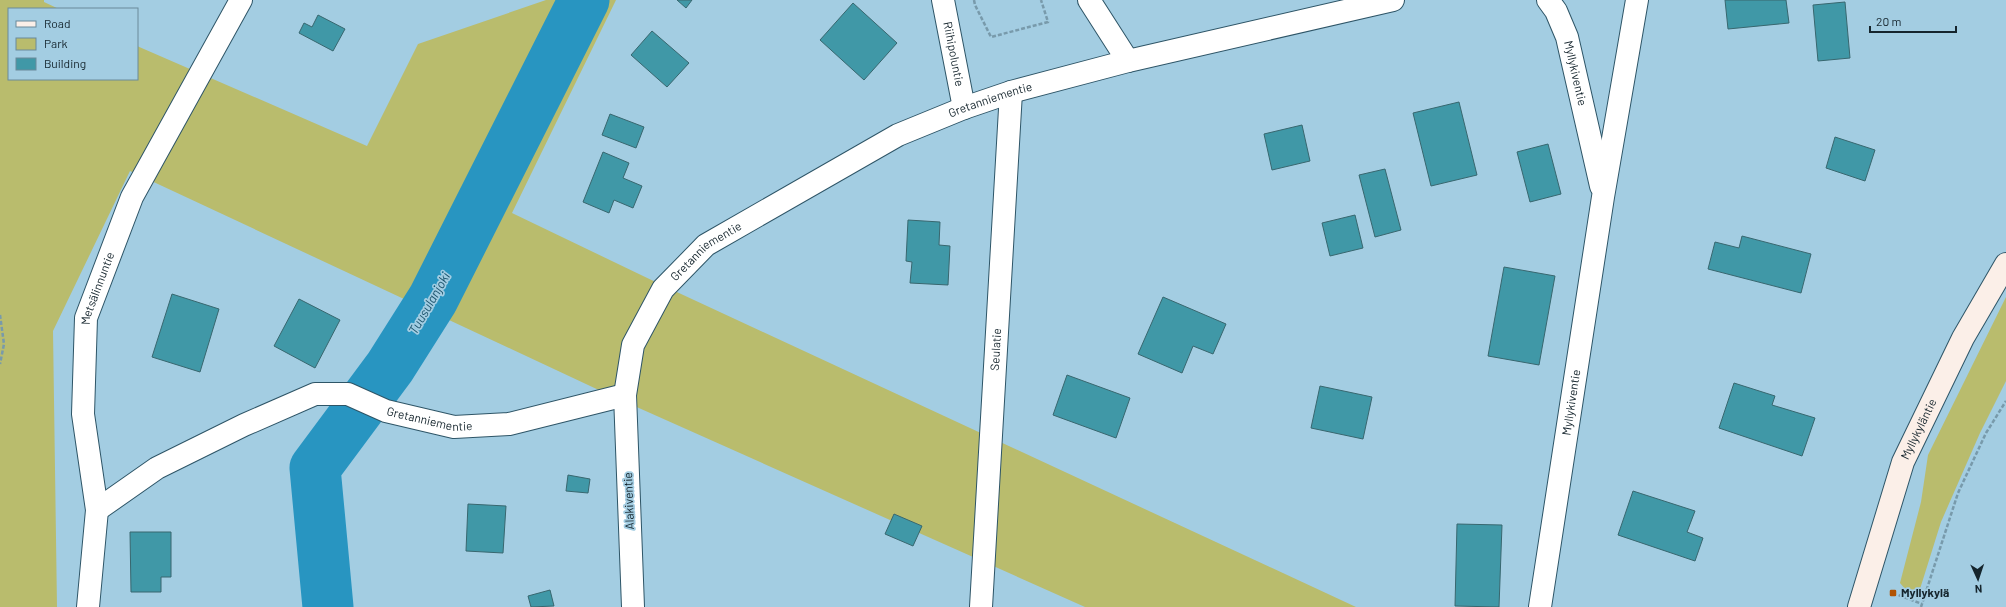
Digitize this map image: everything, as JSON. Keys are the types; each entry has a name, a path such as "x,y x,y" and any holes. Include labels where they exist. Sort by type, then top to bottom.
{"main road":[{"name":"Myllykyläntie","path":"1859,607 1903,462 1963,338 2006,264"}],"street":[{"name":"Metsälinnuntie","path":"88,607 97,510 82,414 86,318 132,197 241,0"},
{"name":"Riihipoluntie","path":"943,0 964,108"},
{"path":"1089,0 1128,61"},
{"name":"Gretanniementie","path":"97,510 157,468 244,425 315,394 348,394 386,410 454,428 509,424 625,395 633,345 663,289 706,245 898,134 964,108 1011,92 1128,61 1393,0"},
{"name":"Myllykiventie","path":"1548,0 1556,11 1567,37 1603,197"},
{"name":"Myllykiventie","path":"1540,607 1603,197 1637,0"},
{"name":"Seulatie","path":"981,607 1011,92"},
{"name":"Alakiventie","path":"625,395 633,607"}],"path":[{"path":"974,0 974,6 991,37 1048,22 1041,0"},
{"path":"0,315 4,344 0,364"},
{"path":"1893,593 1921,606 1958,493 1986,433 2006,401"}],"green space":[{"path":"0,0 44,0 44,2 57,8 8,8 8,80 138,80 138,46 367,146 418,44 546,0 616,0 512,213 666,287 1356,607 1085,607 603,392 130,171 53,331 57,607 0,607"},
{"path":"2006,297 2006,381 1980,433 1941,522 1920,589 1915,592 1906,590 1900,583 1921,502 1928,455"}],"building":[{"path":"677,0 692,0 686,8"},
{"path":"1725,0 1786,0 1789,23 1728,29"},
{"path":"1845,2 1850,58 1818,61 1813,5"},
{"path":"853,3 897,43 864,80 820,40"},
{"path":"318,15 345,29 333,51 299,33 304,23 312,27"},
{"path":"652,31 689,63 667,87 631,55"},
{"path":"1459,102 1477,175 1431,186 1413,113"},
{"path":"610,114 644,127 636,148 602,135"},
{"path":"1302,125 1310,161 1272,170 1264,134"},
{"path":"1835,137 1875,150 1865,181 1826,168"},
{"path":"1548,144 1561,194 1530,202 1517,152"},
{"path":"603,152 629,163 623,178 642,186 633,208 614,200 609,213 583,202"},
{"path":"1385,169 1401,230 1375,237 1359,175"},
{"path":"1355,215 1363,248 1330,256 1322,223"},
{"path":"908,220 940,222 939,245 950,246 948,285 910,283 912,262 906,261"},
{"path":"1742,236 1811,254 1801,293 1708,269 1715,242 1739,248"},
{"path":"1504,267 1555,276 1539,365 1488,356"},
{"path":"172,294 219,309 200,372 152,357"},
{"path":"1163,297 1226,324 1213,354 1193,346 1182,373 1138,354"},
{"path":"299,299 340,320 315,368 274,346"},
{"path":"1067,375 1130,398 1116,438 1053,415"},
{"path":"1734,383 1775,396 1772,405 1815,418 1802,456 1719,428"},
{"path":"1320,386 1372,397 1363,439 1311,428"},
{"path":"568,475 590,479 588,493 566,491"},
{"path":"1633,491 1695,511 1687,532 1703,538 1695,561 1618,535"},
{"path":"468,504 506,506 503,553 466,551"},
{"path":"894,514 922,526 913,546 885,534"},
{"path":"1457,524 1502,525 1499,607 1455,606"},
{"path":"130,532 171,532 171,577 161,577 161,592 131,592"},
{"path":"550,590 554,606 531,607 528,596"}],"waterway":[{"name":"Tuusulanjoki","path":"328,607 315,468 390,367 433,299 584,0"}],"place":[{"name":"Myllykylä","path":"1893,593"}]}
